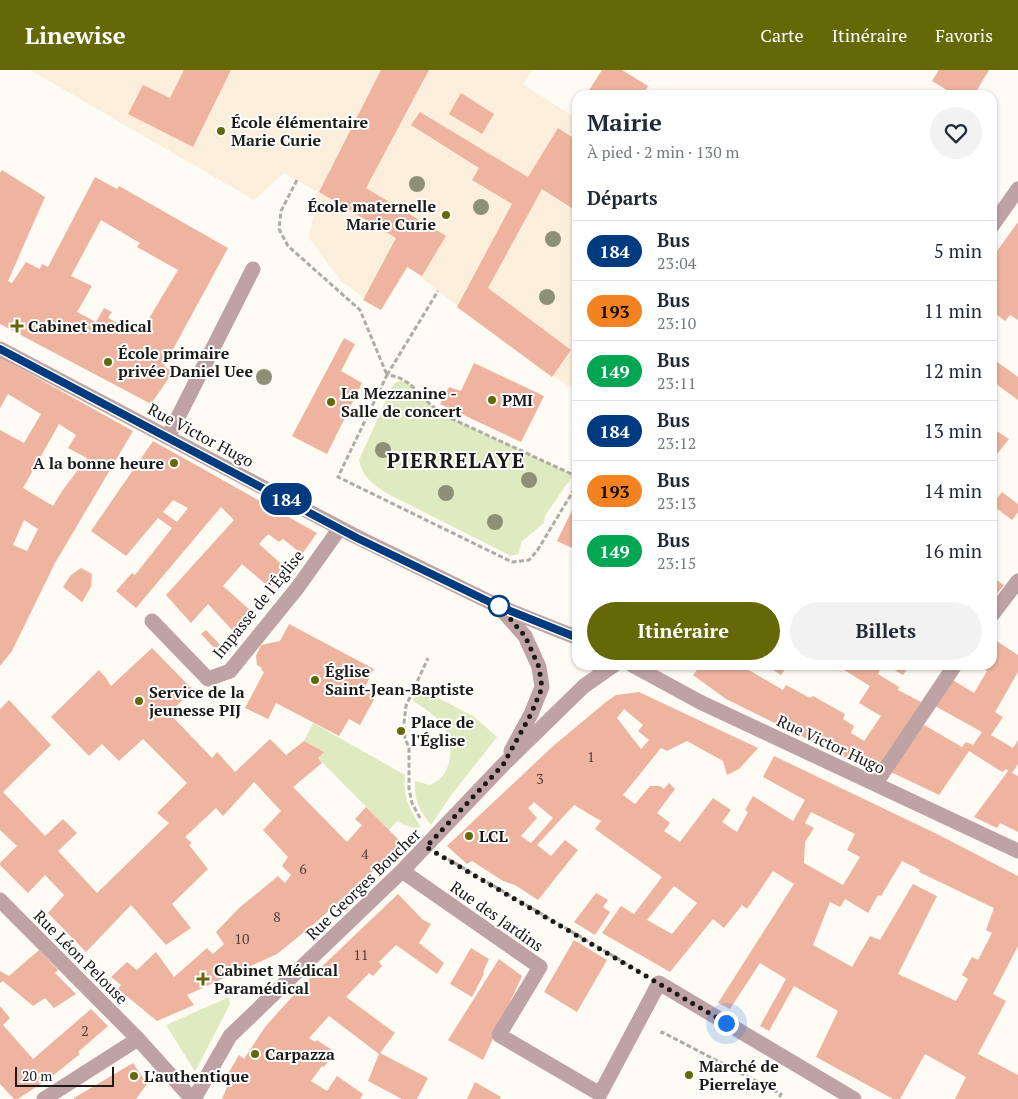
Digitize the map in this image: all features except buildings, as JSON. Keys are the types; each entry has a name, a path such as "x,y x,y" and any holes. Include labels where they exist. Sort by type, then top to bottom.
{"street":[{"path":"997,219 1018,189"},
{"path":"168,437 253,269"},
{"name":"Rue Victor Hugo","path":"0,349 340,528 498,606 572,636"},
{"name":"Impasse de l'Église","path":"152,621 208,679 230,671 298,587 340,528"},
{"path":"997,608 1018,581"},
{"name":"Rue Georges Boucher","path":"498,606 525,636 539,667 542,688 531,714 503,765"},
{"name":"Rue Georges Boucher","path":"193,1099 230,1036 402,871 503,765 584,686 607,670"},
{"name":"Rue Victor Hugo","path":"647,670 700,702 1018,851"},
{"path":"876,783 952,670"},
{"name":"Rue des Jardins","path":"402,871 540,967 499,1035 600,1094 659,983"},
{"name":"Rue Léon Pelouse","path":"0,900 138,1039 193,1099"},
{"path":"659,983 847,1097"},
{"path":"44,1099 138,1039"}],"path":[{"path":"297,180 281,211 279,229 288,246 360,310 387,375"},
{"path":"438,291 387,375 338,477 512,562 529,560 537,551 572,493"},
{"path":"387,375 396,376 410,383 430,404 446,416 572,474"},
{"path":"428,658 406,706 404,722 409,748 409,789 412,803 425,826 422,833 423,842 426,847 659,983"},
{"path":"658,1040 662,1032 781,1094 778,1099"}],"shaded area":[{"name":"École maternelle Marie Curie","path":"30,70 532,70 523,84 572,116 572,389 503,341 408,267 381,310 341,281 309,238 318,192 284,173 254,200"}],"green space":[{"path":"396,382 410,383 430,404 446,416 572,475 545,516 544,523 521,542 519,554 511,556 390,495 375,485 363,472 359,460"},
{"path":"419,688 473,716 497,737 452,794 431,825 418,804 415,794 415,781 430,785 440,779 448,767 450,743 445,729 438,720 413,701"},
{"path":"313,723 405,775 406,797 421,827 411,827 397,821 389,830 318,758 324,752 304,741"},
{"path":"229,997 230,1004 196,1070 194,1070 166,1025"}],"bus line":[{"name":"184","path":"0,349 357,538 498,606 572,636"}],"place":[{"name":"École élémentaire Marie Curie","path":"221,131"},
{"name":"École maternelle Marie Curie","path":"446,215"},
{"name":"Cabinet medical","path":"17,326"},
{"name":"École primaire privée Daniel Uee","path":"108,362"},
{"name":"PMI","path":"492,400"},
{"name":"La Mezzanine - Salle de concert","path":"331,402"},
{"name":"A la bonne heure","path":"174,463"},
{"name":"Église Saint-Jean-Baptiste","path":"315,680"},
{"name":"Service de la jeunesse PIJ","path":"139,701"},
{"name":"Place de l'Église","path":"401,731"},
{"name":"LCL","path":"469,836"},
{"name":"Cabinet Médical Paramédical","path":"203,979"},
{"name":"Carpazza","path":"255,1054"},
{"name":"Marché de Pierrelaye","path":"689,1075"},
{"name":"L'authentique","path":"134,1076"}],"district":[{"name":"PIERRELAYE","path":"456,460"}],"route":[{"path":"499,606 525,636 539,667 542,688 531,714 503,765 426,847 726,1023"}]}
